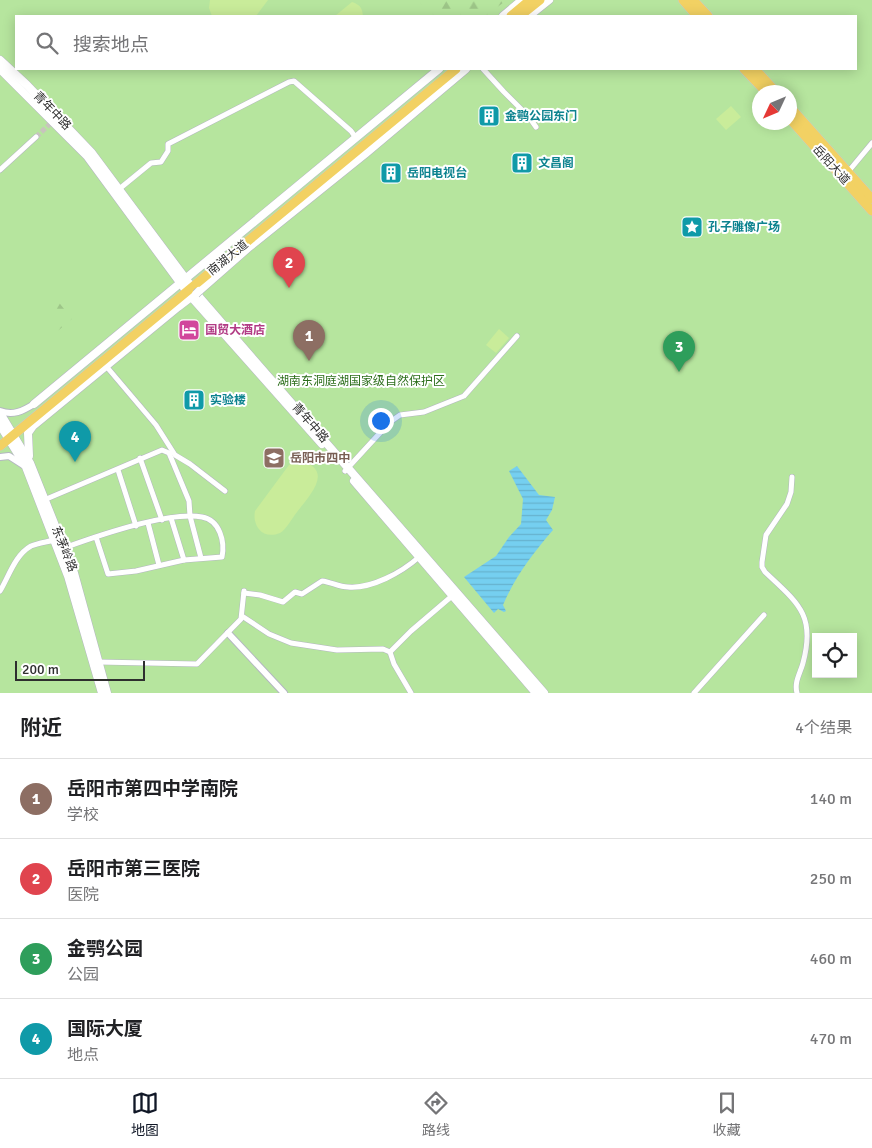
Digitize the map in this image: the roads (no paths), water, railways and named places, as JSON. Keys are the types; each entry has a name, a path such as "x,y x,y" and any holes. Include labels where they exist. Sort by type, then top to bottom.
{"main road":[{"path":"504,15 522,0"},
{"path":"512,15 530,0"},
{"path":"521,15 540,0"},
{"path":"530,15 549,0"},
{"path":"682,0 696,15"},
{"path":"693,0 707,15"},
{"name":"青年中路","path":"0,60 91,152 117,192"},
{"name":"青年中路","path":"0,69 87,156 117,192 189,288 544,693"},
{"path":"28,465 28,433 33,426 106,366 189,288 356,138 438,70"},
{"name":"南湖大道","path":"189,288 448,70"},
{"name":"南湖大道","path":"0,446 8,436 455,70"},
{"path":"34,404 189,288 248,248 365,154 465,70"},
{"path":"745,70 759,85"},
{"path":"756,70 770,85"},
{"name":"岳阳大道","path":"797,115 872,199"},
{"name":"岳阳大道","path":"797,127 872,211"},
{"name":"东茅岭路","path":"0,412 8,436"},
{"name":"东茅岭路","path":"0,425 28,465 74,572 107,693"},
{"name":"东茅岭路","path":"28,465 68,576 102,693"},
{"name":"青年中路","path":"347,469 419,557 536,693"}],"street":[{"path":"484,70 529,117 536,127"},
{"path":"117,192 151,163 161,162 168,151 168,144 294,81 351,130 356,138"},
{"path":"0,170 36,137"},
{"path":"848,172 872,143"},
{"path":"347,469 390,422 400,415 424,412 464,396 517,336"},
{"path":"106,366 156,425 175,455 225,491"},
{"path":"0,412 18,412 34,404"},
{"path":"44,500 162,450 169,453 188,501 201,558"},
{"path":"0,457 9,456 28,465"},
{"path":"140,458 162,520"},
{"path":"118,470 136,526"},
{"path":"792,477 791,492 787,504 766,535 762,567 798,605 803,612 808,627 808,641 796,681 797,693"},
{"path":"64,548 96,537 136,526 190,516 204,517 213,522 221,534 224,548 222,557 184,560 136,571 108,574 96,537"},
{"path":"171,518 184,560"},
{"path":"148,523 159,565"},
{"path":"0,591 16,561 25,552 32,546 54,540"},
{"path":"98,662 197,664 242,619 244,592 283,602 295,592 302,594 322,581 348,588 366,587 393,574 419,557"},
{"path":"390,652 411,631 452,596"},
{"path":"694,693 764,615"},
{"path":"242,616 269,634 291,643 337,650 383,649 390,652 394,664 411,693"},
{"path":"228,633 284,693"}],"water":[{"path":"517,466 539,495 555,497 552,510 546,520 553,530 532,556 513,585 503,605 506,611 498,609 494,613 464,577 496,556 521,524 523,499 509,471"}],"tunnel":[{"path":"36,137 53,121"}],"place":[{"name":"金鹗公园东门","path":"489,116"},
{"name":"文昌阁","path":"522,163"},
{"name":"岳阳电视台","path":"391,173"},
{"name":"孔子雕像广场","path":"692,227"},
{"name":"岳阳市第三医院","path":"289,288"},
{"name":"国贸大酒店","path":"189,330"},
{"name":"岳阳市第四中学南院","path":"309,361"},
{"name":"金鹗公园","path":"679,372"},
{"name":"实验楼","path":"194,400"},
{"name":"岳阳市四中","path":"274,458"},
{"name":"国际大厦","path":"75,462"}],"park label":[{"name":"湖南东洞庭湖国家级自然保护区","path":"361,381"}]}
